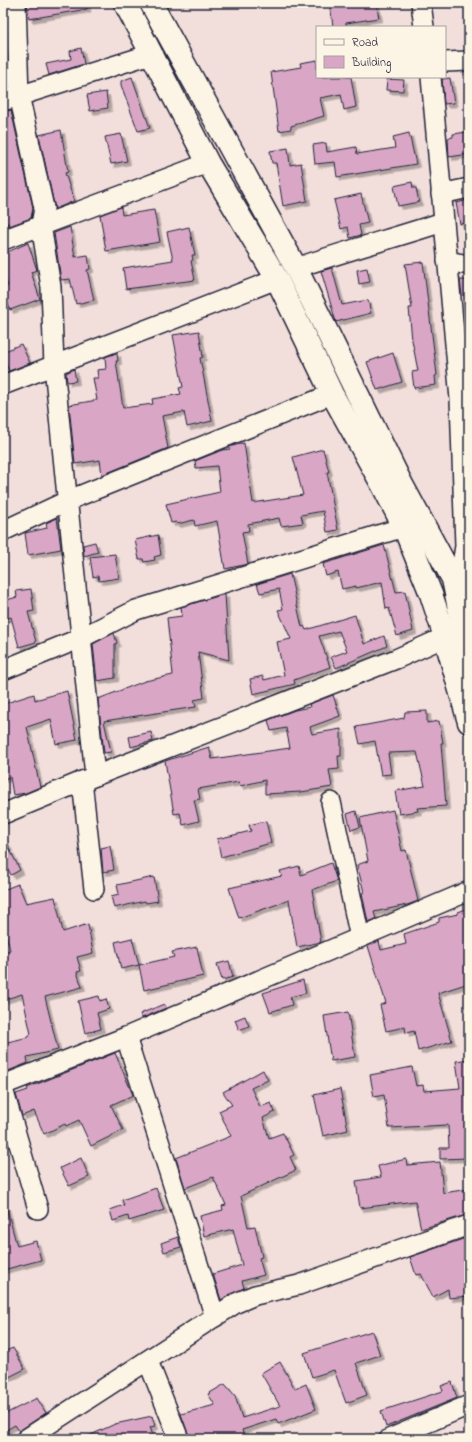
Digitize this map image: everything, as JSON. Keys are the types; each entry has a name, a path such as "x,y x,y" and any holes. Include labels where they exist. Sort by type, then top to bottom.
{"main road":[{"path":"125,3 208,163 277,279 332,394 404,527 431,594 446,637 469,722"},
{"path":"151,3 296,268 401,483 453,579 468,648"},
{"path":"277,279 296,268"}],"street":[{"path":"16,3 11,98 44,208 41,225 51,287 54,366 69,500 80,638 94,889"},
{"path":"421,3 424,26"},
{"path":"11,98 151,54"},
{"path":"446,62 469,61"},
{"path":"431,78 447,260 464,399 465,546 462,565 453,579"},
{"path":"3,240 208,163"},
{"path":"441,194 469,188"},
{"path":"296,268 356,247 391,239 444,222"},
{"path":"447,260 469,265"},
{"path":"3,386 277,279"},
{"path":"3,531 69,500 332,394"},
{"path":"3,670 80,638 136,610 404,527"},
{"path":"3,814 89,778 446,637"},
{"path":"330,802 360,938"},
{"path":"3,1085 126,1037 469,891"},
{"path":"126,1037 216,1317"},
{"path":"3,1089 38,1209"},
{"path":"26,1439 236,1303 255,1296 299,1285 469,1225"},
{"path":"148,1361 179,1439"},
{"path":"389,1439 469,1405"}],"building":[{"path":"27,3 87,3 87,9 29,19"},
{"path":"330,3 376,3 379,18 346,23 346,26 333,26"},
{"path":"81,48 84,64 49,75 46,64 71,59 70,51"},
{"path":"316,60 316,78 351,78 356,107 344,110 341,94 320,98 324,116 291,126 291,129 279,131 271,72 301,67 300,63"},
{"path":"132,77 150,128 138,131 121,85 121,81"},
{"path":"450,78 454,103 444,104 442,79"},
{"path":"387,79 404,80 403,91 386,90"},
{"path":"106,92 108,108 90,111 87,95"},
{"path":"11,110 33,208 31,218 9,226 8,223 3,224 3,112"},
{"path":"61,130 68,172 65,173 74,201 55,209 39,135"},
{"path":"467,132 467,134 469,134 469,154 449,157 448,138 453,137 453,134"},
{"path":"409,133 416,164 337,177 335,162 315,164 313,145 326,143 327,152 356,147 357,154 395,148 393,137"},
{"path":"121,134 127,161 111,164 105,137"},
{"path":"288,148 290,165 301,163 307,201 283,206 276,163 272,163 270,151"},
{"path":"412,182 413,188 416,188 419,202 398,206 394,186"},
{"path":"361,194 368,223 359,225 361,235 350,238 348,227 341,229 334,200"},
{"path":"469,200 469,222 460,224 456,203"},
{"path":"121,207 122,215 154,210 160,242 106,251 100,215"},
{"path":"70,227 75,257 88,255 90,269 87,270 94,300 76,304 70,279 61,280 54,233"},
{"path":"189,227 195,255 192,255 193,260 191,261 195,280 126,289 123,268 173,260 167,232"},
{"path":"28,243 37,270 31,272 40,299 10,310 3,290 3,287 8,286 3,273 3,254"},
{"path":"423,262 437,375 435,376 436,385 414,388 412,372 418,371 412,340 409,308 412,308 405,264"},
{"path":"332,268 342,305 368,300 371,313 336,322 321,271"},
{"path":"367,268 370,282 359,284 357,270"},
{"path":"460,280 469,280 469,296 462,295"},
{"path":"199,331 203,357 200,358 212,421 187,427 184,412 162,416 168,448 102,475 100,460 75,464 69,405 97,400 93,378 98,378 97,370 106,369 105,357 117,353 118,361 116,361 123,408 153,404 152,399 181,394 179,388 183,387 173,335"},
{"path":"21,344 30,363 9,371 3,357 3,352"},
{"path":"393,353 402,382 377,390 367,362"},
{"path":"74,369 76,381 67,382 66,373"},
{"path":"244,443 253,503 303,495 293,457 323,449 329,472 327,472 338,530 327,532 323,511 301,515 303,523 281,526 279,518 248,524 249,531 242,532 248,564 225,569 217,521 195,526 194,520 177,524 176,522 171,523 166,504 220,492 217,466 196,468 195,461 222,450 230,449 229,447"},
{"path":"57,518 61,549 28,555 25,533 47,528 46,523"},
{"path":"158,535 161,555 154,557 155,560 144,562 143,559 139,559 135,540"},
{"path":"95,542 98,552 84,556 83,545"},
{"path":"384,545 396,592 405,591 413,631 397,636 389,608 386,609 382,582 356,588 356,586 342,589 338,572 326,576 323,564"},
{"path":"115,554 119,578 99,581 98,576 93,577 90,557"},
{"path":"290,574 302,627 304,626 306,630 355,615 364,644 384,636 387,646 336,668 331,657 347,651 339,631 319,636 330,667 294,680 295,684 253,694 250,679 263,676 264,680 284,675 277,642 291,639 278,610 283,609 279,589 260,593 257,584"},
{"path":"31,589 34,611 28,612 36,642 19,647 11,617 5,619 3,601 17,597 16,591"},
{"path":"225,594 229,660 198,652 204,698 194,700 196,707 104,721 111,752 104,753 98,699 145,681 173,675 167,618 182,616 181,607"},
{"path":"114,633 117,643 115,644 115,678 97,681 93,644"},
{"path":"67,691 77,740 56,744 51,719 27,727 40,787 26,793 13,795 10,777 3,779 3,704 34,694 35,700"},
{"path":"333,695 340,716 310,727 312,734 341,729 341,756 338,756 339,769 329,770 332,787 301,792 265,794 265,780 240,786 239,782 198,789 200,799 194,800 199,821 183,825 180,813 174,814 165,761 209,747 212,759 290,748 286,728 271,731 268,720 295,710 310,707 309,704"},
{"path":"427,711 427,723 439,721 443,743 441,743 446,806 417,808 418,811 399,814 395,791 425,786 417,752 388,753 391,774 381,775 375,741 360,744 356,727 404,718 405,712"},
{"path":"151,732 153,741 131,747 129,737"},
{"path":"393,810 402,851 406,850 418,901 407,905 374,912 376,919 368,922 362,893 364,892 357,865 368,861 360,818"},
{"path":"356,811 360,827 351,830 347,814"},
{"path":"266,821 271,843 221,857 217,839 251,831 249,825"},
{"path":"3,836 20,870 11,875 3,859"},
{"path":"110,846 114,870 103,872 101,848"},
{"path":"331,863 337,881 312,890 321,942 297,947 289,900 239,918 229,888 282,876 280,871 299,866 301,875"},
{"path":"154,877 158,901 146,903 145,901 114,908 111,896 119,894 117,885"},
{"path":"18,884 26,903 55,897 63,932 88,924 93,953 77,957 81,971 77,972 82,987 45,997 58,1050 27,1057 28,1063 3,1073 3,1043 29,1037 31,1034 22,994 3,1000 3,952 10,950 3,921 3,890"},
{"path":"469,908 469,983 438,993 452,1041 418,1051 414,1031 406,1033 405,1027 386,1031 380,1005 386,1003 368,946 379,941 381,950 406,944 404,934 439,922 439,918 458,914 458,912"},
{"path":"132,938 139,965 121,969 115,942"},
{"path":"197,947 203,976 144,990 139,965 174,957 172,952"},
{"path":"229,961 233,977 222,980 217,964"},
{"path":"303,980 306,993 290,997 292,1005 270,1012 263,993"},
{"path":"99,996 100,1001 106,999 109,1009 97,1013 101,1029 85,1033 78,1001"},
{"path":"164,1004 166,1008 142,1018 140,1014"},
{"path":"348,1012 355,1057 331,1061 324,1016"},
{"path":"245,1016 249,1026 239,1030 235,1020"},
{"path":"115,1053 133,1095 111,1105 123,1130 91,1146 79,1120 66,1126 65,1124 44,1134 34,1111 22,1116 16,1094 28,1090 27,1088"},
{"path":"469,1059 469,1158 440,1159 440,1148 449,1148 448,1125 389,1128 384,1095 374,1097 370,1075 412,1067 416,1086 423,1085 424,1091 460,1088 456,1061"},
{"path":"263,1070 268,1080 251,1088 260,1107 271,1103 275,1112 263,1118 269,1138 283,1133 294,1155 290,1157 296,1170 241,1196 248,1227 255,1226 262,1257 259,1258 264,1275 242,1281 244,1288 221,1300 213,1274 242,1265 233,1229 204,1236 200,1216 223,1210 222,1206 226,1205 213,1177 185,1188 176,1158 231,1136 219,1111 232,1105 223,1092"},
{"path":"340,1089 348,1130 323,1136 314,1095"},
{"path":"81,1158 89,1177 69,1186 60,1168"},
{"path":"406,1159 407,1165 440,1162 443,1193 469,1189 469,1214 421,1229 415,1201 360,1208 356,1181 381,1177 378,1166"},
{"path":"156,1188 164,1210 129,1221 128,1216 113,1221 110,1210 124,1205 122,1200"},
{"path":"3,1206 6,1206 17,1246 36,1241 41,1260 3,1270"},
{"path":"178,1237 181,1247 164,1252 161,1243"},
{"path":"469,1237 469,1296 449,1298 448,1289 433,1297 421,1274 416,1275 410,1257"},
{"path":"372,1331 380,1355 356,1363 367,1395 346,1403 334,1370 312,1377 304,1353"},
{"path":"13,1348 25,1369 3,1380 3,1352"},
{"path":"280,1362 295,1389 306,1384 316,1409 278,1424 276,1419 242,1430 245,1439 190,1439 181,1414 215,1405 208,1394 225,1384 235,1396 242,1418 280,1406 261,1373"},
{"path":"452,1382 457,1398 386,1427 381,1411 443,1391 441,1386"},
{"path":"37,1398 46,1413 19,1431 15,1425 3,1432 3,1415"},
{"path":"152,1416 155,1426 150,1427 154,1439 82,1439 115,1424"}]}
